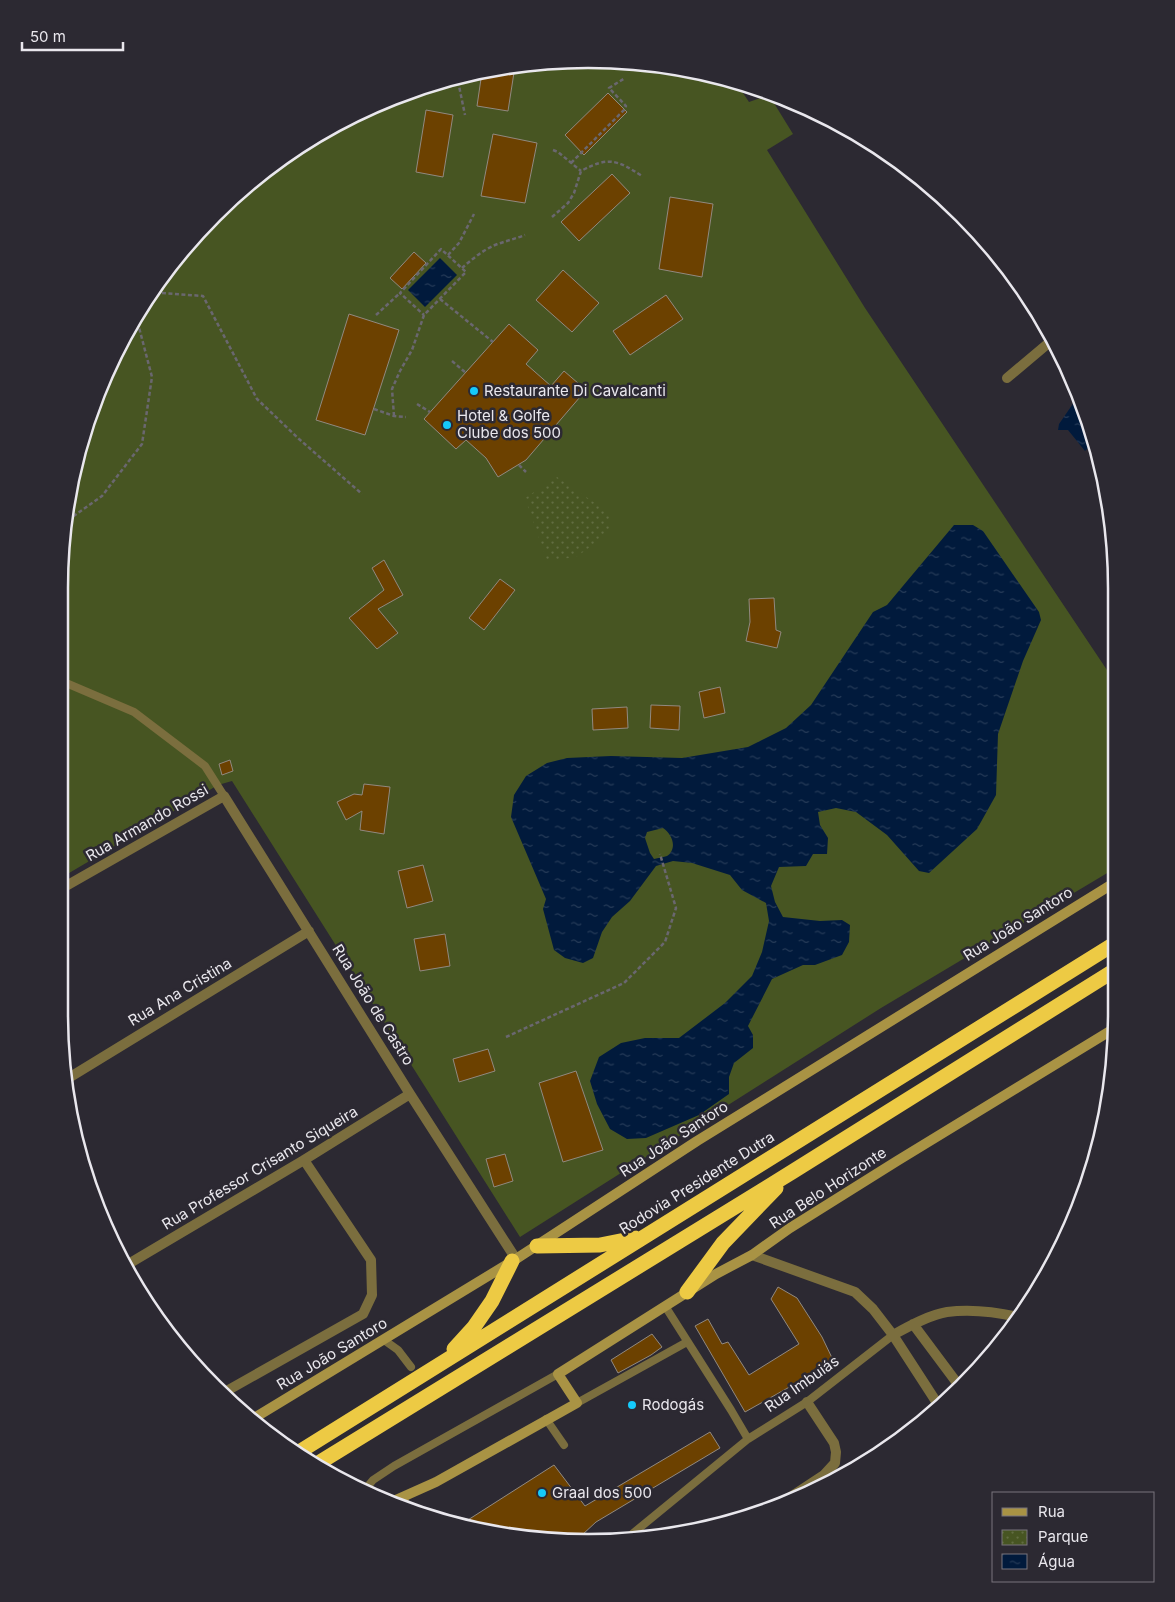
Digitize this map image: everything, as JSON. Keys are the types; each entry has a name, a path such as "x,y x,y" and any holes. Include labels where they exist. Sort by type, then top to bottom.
{"highway":[{"name":"Rodovia Presidente Dutra","path":"303,1450 1108,948"},
{"path":"321,1461 792,1172 1108,974"},
{"path":"687,1292 723,1242 792,1172"},
{"path":"537,1246 600,1245 647,1236"},
{"path":"442,1363 474,1327 492,1301 514,1260"}],"street":[{"path":"1007,378 1047,345"},
{"name":"Rua Armando Rossi","path":"67,885 224,796"},
{"name":"Rua João de Castro","path":"224,796 514,1260"},
{"name":"Rua João Santoro","path":"258,1416 537,1246 697,1141 1108,887"},
{"name":"Rua Ana Cristina","path":"71,1076 309,931"},
{"name":"Rua Belo Horizonte","path":"558,1374 716,1274 752,1255 790,1228 897,1161 1107,1033"},
{"name":"Rua Professor Crisanto Siqueira","path":"131,1263 304,1160 410,1094"},
{"path":"229,1390 363,1314 372,1295 371,1260 304,1160"},
{"path":"752,1255 855,1292 873,1309 893,1335 935,1400"},
{"name":"Rua Imbuiás","path":"893,1335 913,1324 946,1312 972,1311 1011,1316"},
{"path":"913,1324 956,1381"},
{"path":"399,1499 436,1482 546,1419 578,1403 558,1374"},
{"path":"807,1402 834,1443 836,1452 835,1463 824,1475 810,1484"}],"lane":[{"name":"Rua João de Castro","path":"67,683 134,712 205,766 224,796"},
{"path":"665,1306 748,1439"},
{"name":"Rua Imbuiás","path":"635,1532 748,1439 807,1402 893,1335"},
{"path":"384,1340 398,1350 411,1367"},
{"path":"578,1403 687,1342"},
{"path":"368,1486 373,1480 387,1471 558,1374"},
{"path":"546,1419 564,1445"},
{"path":"444,1438 447,1430"},
{"path":"403,1497 405,1501"}],"path":[{"path":"572,163 624,110 626,106 609,88 625,78"},
{"path":"459,84 465,114"},
{"path":"552,150 581,171"},
{"path":"552,217 568,204 574,193 581,171 591,166 609,161 623,164 642,176"},
{"path":"448,255 460,243 474,214"},
{"path":"462,268 470,260 495,245 513,241 525,235"},
{"path":"376,315 400,293 441,249 466,272 424,316 412,350 392,389 394,416"},
{"path":"159,293 203,296 257,399 362,494"},
{"path":"400,293 424,316"},
{"path":"440,299 493,342"},
{"path":"72,517 102,496 142,444 152,377 138,325"},
{"path":"452,361 466,373"},
{"path":"417,404 430,412"},
{"path":"374,409 394,416 406,417"},
{"path":"519,465 526,472"},
{"path":"506,1037 624,983 665,942 676,908 660,854"}],"green space":[{"path":"588,68 655,72 689,77 742,91 749,102 762,98 773,102 793,134 767,150 865,308 1108,672 1108,873 881,1008 520,1237 232,781 218,785 67,874 67,588 69,553 77,486 95,420 107,389 137,327 175,271 220,220 271,175 328,137 389,107 453,85 486,77 520,72"},
{"path":"557,477 611,514 610,533 576,557 547,561 525,498"}],"water":[{"path":"440,258 457,275 425,307 408,290"},
{"path":"1073,403 1088,448 1085,451 1068,430 1058,430 1059,424"},
{"path":"954,525 973,525 983,531 1039,612 1041,620 1023,661 998,734 996,795 977,829 929,873 919,871 887,835 856,812 836,808 818,812 820,825 828,838 827,854 813,854 806,866 779,867 771,886 775,902 783,917 820,921 842,920 850,925 849,942 842,955 815,965 803,965 772,979 748,1026 753,1035 753,1048 734,1063 729,1077 729,1094 699,1115 646,1138 627,1139 610,1129 597,1104 590,1081 599,1057 621,1043 645,1038 679,1038 725,1003 752,976 762,952 769,921 766,903 742,890 730,875 692,863 673,861 656,866 630,901 612,917 602,932 593,958 583,963 565,958 554,950 543,909 546,899 511,817 514,795 526,776 547,763 567,758 611,756 682,758 748,747 786,728 811,705 873,612 887,605","holes":["663,828 671,837 672,849 667,856 654,859 645,838 647,832"]}],"building":[{"path":"514,73 508,111 477,106 481,78"},
{"path":"608,93 627,112 584,155 565,135"},
{"path":"426,110 453,115 443,177 416,172"},
{"path":"493,134 537,143 525,203 481,196"},
{"path":"612,174 630,193 579,241 561,222"},
{"path":"670,197 713,204 702,277 659,269"},
{"path":"414,252 426,263 402,289 390,278"},
{"path":"563,270 599,303 572,332 536,300"},
{"path":"666,295 683,319 630,355 613,331"},
{"path":"349,314 399,330 365,435 316,420"},
{"path":"509,324 538,350 526,364 551,386 564,371 586,390 526,460 498,477 486,458 466,440 456,449 424,419"},
{"path":"384,560 403,595 378,609 398,633 377,649 349,618 384,590 372,568"},
{"path":"500,579 515,590 484,630 469,618"},
{"path":"774,598 776,630 781,632 777,648 746,641 750,622 749,599"},
{"path":"720,687 725,713 704,718 699,692"},
{"path":"651,705 680,706 679,730 650,728"},
{"path":"627,707 628,728 593,730 592,709"},
{"path":"230,760 233,771 222,775 219,764"},
{"path":"364,784 390,787 384,834 360,830 362,811 346,820 337,802 354,794 362,795"},
{"path":"423,865 433,901 407,908 398,871"},
{"path":"445,934 450,966 420,971 414,939"},
{"path":"488,1049 495,1071 459,1082 453,1059"},
{"path":"576,1071 603,1150 563,1162 539,1083"},
{"path":"505,1154 513,1181 494,1187 486,1159"},
{"path":"778,1287 797,1298 822,1337 834,1362 745,1412 695,1326 708,1319 722,1344 728,1342 749,1375 799,1344 771,1299"},
{"path":"652,1334 662,1347 618,1373 611,1360"},
{"name":"Graal dos 500","path":"710,1432 720,1448 596,1522 583,1534 520,1530 467,1520 554,1465 585,1506"}],"place":[{"name":"Restaurante Di Cavalcanti","path":"474,391"},
{"name":"Hotel & Golfe Clube dos 500","path":"447,425"},
{"name":"Rodogás","path":"632,1405"},
{"name":"Graal dos 500","path":"542,1493"}]}
